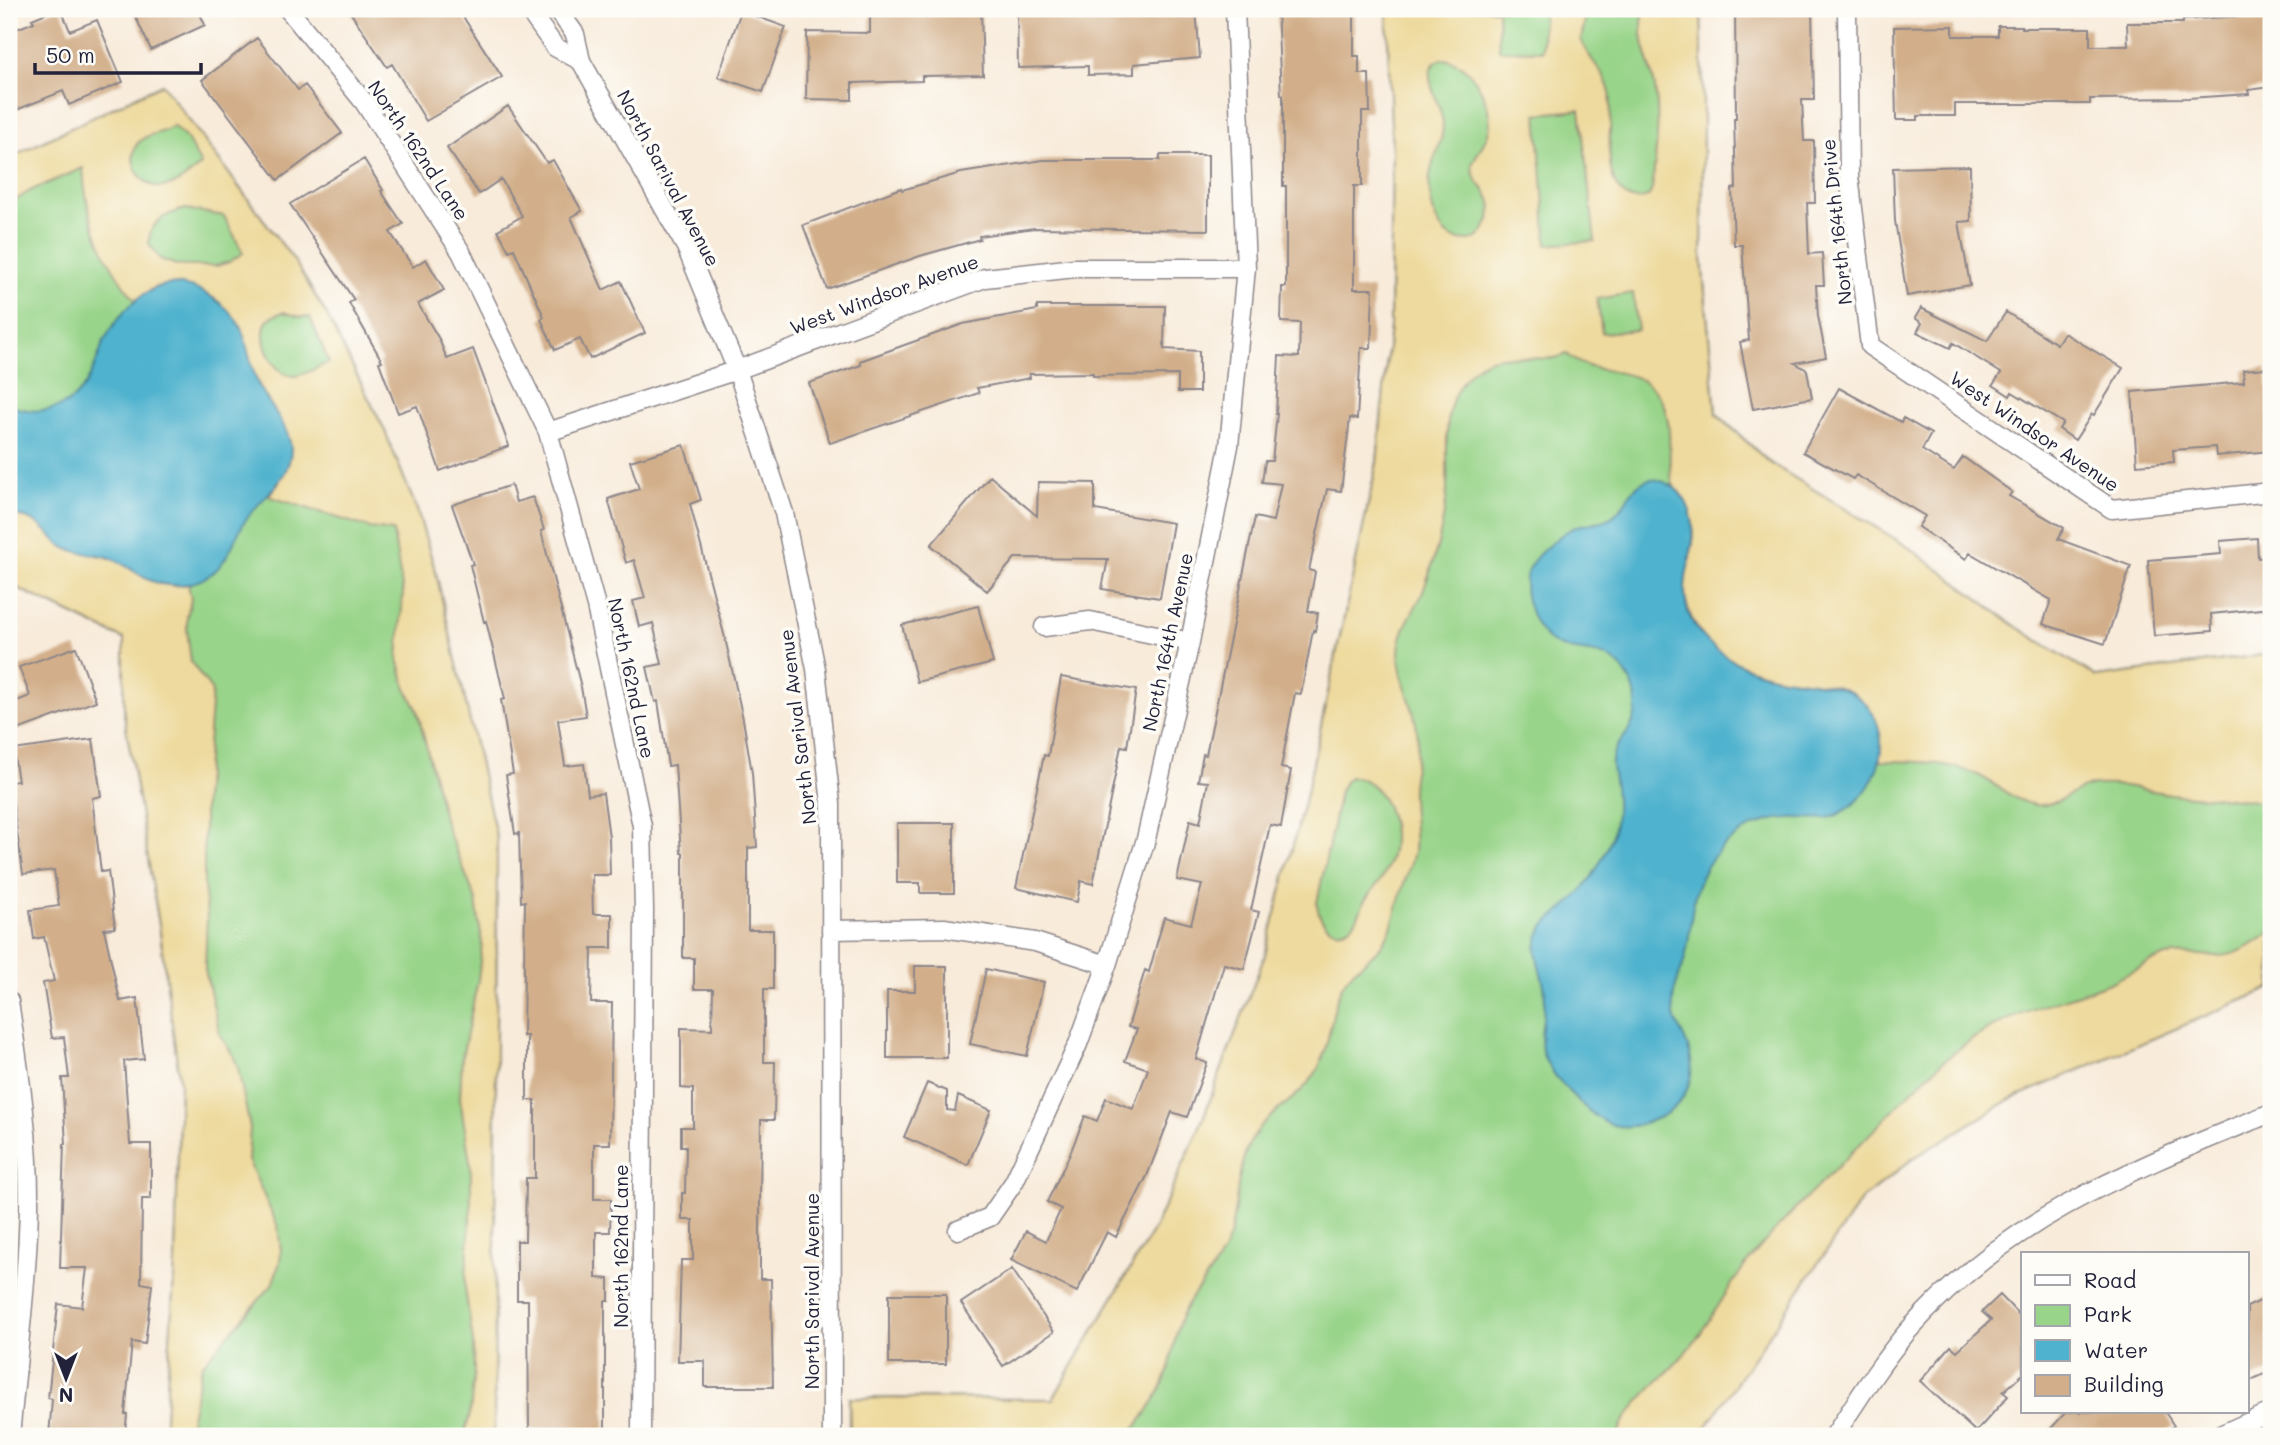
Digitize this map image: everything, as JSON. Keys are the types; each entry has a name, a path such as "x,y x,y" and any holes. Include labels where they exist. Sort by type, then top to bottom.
{"street":[{"name":"North 162nd Lane","path":"288,9 364,102 461,252 548,432 596,606 642,826 644,910 641,1436"},
{"name":"North Sarival Avenue","path":"528,9 555,47 581,61"},
{"name":"North Sarival Avenue","path":"557,9 575,34 581,61 686,247 737,370 784,513 816,669 831,804 832,1436"},
{"name":"North 164th Avenue","path":"958,1230 990,1217 1014,1182 1078,1044 1107,965 1146,839 1190,642 1228,446 1246,268 1235,9"},
{"name":"North 164th Drive","path":"1847,9 1849,176 1871,346"},
{"name":"West Windsor Avenue","path":"548,432 737,370 985,278 1075,268 1246,268"},
{"name":"West Windsor Avenue","path":"1871,346 2112,509 2271,492"},
{"path":"1044,627 1090,621 1190,642"},
{"path":"831,930 944,928 1035,942 1107,965"},
{"path":"9,1001 23,1103 29,1206 10,1436"},
{"path":"1834,1436 1875,1372 1908,1332 1958,1282 2012,1238 2096,1188 2153,1161 2271,1113"},
{"path":"2218,1436 2271,1412"}],"green space":[{"path":"1387,9 1701,9 1702,259 1716,413 1770,463 1908,547 2018,628 2097,677 2271,654 2271,988 2011,1099 1912,1159 1862,1199 1693,1436 849,1436 849,1398 1053,1399 1155,1227 1199,1129 1265,955 1308,787 1377,462 1390,327 1392,151"},
{"path":"162,84 295,262 326,314 384,429 417,510 436,573 497,840 494,1436 164,1436 175,1263 180,1084 159,924 124,714 124,639 9,584 9,158"}],"sand":[{"path":"1387,9 1498,9 1499,50 1542,51 1543,9 1587,9 1581,40 1605,79 1610,93 1609,150 1613,178 1619,190 1629,198 1637,200 1649,196 1657,142 1657,106 1654,83 1643,44 1644,9 1701,9 1702,259 1716,414 1770,463 1908,547 2018,628 2097,677 2271,654 2271,804 2095,785 2052,803 2035,805 2013,797 1966,770 1942,764 1878,761 1880,741 1874,716 1851,692 1827,684 1774,676 1747,668 1716,649 1696,627 1688,609 1685,590 1686,570 1694,534 1685,502 1672,481 1665,408 1651,387 1628,375 1590,367 1567,354 1544,359 1509,356 1487,360 1463,381 1454,396 1447,430 1446,502 1440,535 1424,589 1400,644 1400,663 1415,720 1418,745 1412,788 1414,852 1393,923 1381,946 1349,976 1341,988 1324,1053 1315,1074 1299,1093 1271,1116 1254,1135 1241,1170 1228,1240 1219,1259 1183,1314 1169,1368 1152,1404 1129,1436 1094,1436 1088,1431 1072,1430 1061,1436 850,1436 849,1398 1053,1399 1155,1227 1199,1129 1265,955 1308,787 1377,463 1390,327 1392,151","holes":["1442,59 1462,67 1478,85 1488,108 1489,130 1472,165 1477,181 1490,198 1491,214 1482,233 1470,241 1450,237 1445,233 1433,211 1430,174 1443,131 1442,116 1430,79 1434,64","1580,110 1595,241 1547,245 1537,114","1633,293 1638,330 1602,333 1597,299","1355,777 1372,785 1386,805 1393,837 1387,869 1380,881 1365,900 1354,923 1348,928 1336,930 1326,925 1317,903 1340,791 1346,780"]},
{"path":"162,84 295,262 326,314 384,429 417,510 436,573 497,840 494,1436 464,1436 470,1414 474,1372 473,1341 465,1288 471,1168 460,1098 462,1058 478,980 482,943 476,900 446,826 417,709 406,688 398,659 403,593 393,531 370,528 268,496 279,483 285,431 253,374 238,323 211,297 171,284 155,287 136,301 106,256 92,222 83,168 32,190 9,204 9,158","holes":["173,126 187,139 201,165 174,184 155,186 137,172 134,150 142,139","186,209 224,216 243,253 216,266 176,265 160,259 149,244 152,230 160,220","283,312 310,317 329,363 297,376 285,374 278,369 268,353 264,335 268,320"]},
{"path":"9,514 22,516 40,525 69,550 107,557 128,566 145,578 173,586 188,584 191,599 187,629 191,662 212,691 204,801 204,885 207,917 205,969 220,1035 238,1068 250,1128 248,1160 278,1227 281,1251 272,1285 202,1365 187,1436 164,1436 175,1263 180,1084 159,924 124,714 124,639 9,584"},
{"path":"2271,932 2271,988 2011,1099 1912,1159 1862,1199 1700,1436 1617,1436 1639,1401 1695,1341 1760,1247 1944,1060 1983,1032 2004,1021 2109,983 2166,956 2227,955 2247,948"}],"water":[{"path":"171,284 193,288 214,298 238,323 257,381 288,434 291,450 286,471 245,521 220,565 199,581 182,585 154,582 108,557 67,549 37,523 9,514 9,405 33,411 45,410 56,408 76,396 90,376 109,331 123,313 140,297 160,286"},
{"path":"1650,479 1670,485 1684,498 1688,506 1693,537 1685,597 1691,618 1700,633 1716,649 1755,671 1825,684 1854,694 1874,716 1881,746 1876,773 1861,797 1851,806 1827,818 1778,819 1754,826 1732,839 1707,866 1694,899 1686,954 1673,1000 1674,1016 1689,1051 1689,1084 1679,1103 1670,1111 1641,1124 1620,1126 1607,1123 1579,1101 1559,1080 1545,1059 1541,1034 1545,994 1536,946 1546,924 1577,896 1589,880 1611,840 1616,806 1612,760 1633,722 1635,696 1628,677 1610,658 1558,646 1545,636 1530,612 1525,581 1535,559 1558,538 1575,527 1613,516 1635,488"}],"building":[{"path":"61,9 70,31 97,20 123,82 69,105 63,91 9,113 9,32"},
{"path":"132,9 198,9 205,25 151,50"},
{"path":"348,9 458,9 502,77 426,121 392,64 387,67"},
{"path":"981,9 983,75 922,76 922,81 852,83 852,100 806,99 807,32 870,33 870,11"},
{"path":"1017,9 1196,9 1200,58 1134,64 1134,74 1088,75 1088,66 1018,68"},
{"path":"1277,9 1354,9 1354,56 1359,56 1359,74 1369,74 1370,112 1362,112 1362,186 1354,186 1354,289 1373,289 1371,348 1361,348 1357,419 1350,418 1341,491 1327,489 1309,570 1315,572 1308,611 1318,613 1301,694 1295,693 1281,768 1291,770 1281,827 1270,825 1251,910 1259,912 1244,969 1224,964 1196,1059 1207,1063 1187,1117 1172,1112 1147,1176 1116,1237 1107,1232 1077,1292 1011,1260 1026,1231 1046,1241 1061,1209 1047,1202 1085,1116 1097,1121 1106,1098 1133,1109 1148,1069 1125,1061 1137,1029 1128,1027 1145,970 1149,972 1164,917 1191,924 1202,885 1177,880 1190,820 1200,823 1208,782 1198,781 1203,754 1206,755 1255,517 1273,521 1281,484 1262,482 1265,461 1272,461 1279,356 1299,357 1300,323 1281,322 1282,287 1286,287 1286,186 1283,186 1283,95"},
{"path":"1735,9 1812,9 1814,100 1802,100 1804,141 1814,141 1815,203 1807,203 1809,254 1822,253 1824,285 1816,285 1818,316 1826,357 1795,363 1807,370 1812,398 1753,409 1740,342 1749,340 1742,245 1734,245 1732,189 1736,188"},
{"path":"741,11 786,27 763,92 718,77"},
{"path":"2271,14 2271,87 2248,90 2249,94 2090,99 2090,104 1955,104 1955,116 1918,116 1918,120 1896,120 1894,27 1953,26 1953,36 1998,36 1998,26 2090,28 2090,46 2128,46 2127,23 2183,23 2183,20"},
{"path":"257,38 298,90 305,85 342,133 278,180 202,80"},
{"path":"508,106 547,163 553,160 582,211 571,217 603,290 621,281 645,333 590,359 580,339 555,350 541,319 544,317 514,249 509,251 498,230 522,216 501,179 479,194 447,148"},
{"path":"1160,155 1208,155 1208,230 1034,228 979,236 980,239 920,256 827,289 803,225 901,188 902,190 961,173 1043,160 1160,160"},
{"path":"364,159 403,224 390,232 413,267 426,259 444,290 418,304 439,339 447,359 473,349 509,446 440,471 417,406 398,413 379,362 382,361 349,303 354,300 290,204"},
{"path":"1970,166 1971,221 1959,222 1970,285 1907,296 1895,221 1893,168"},
{"path":"1037,306 1165,306 1164,349 1199,351 1199,392 1178,392 1178,375 1029,374 1030,378 977,388 979,393 830,443 809,383 861,365 860,361 963,324 1037,310"},
{"path":"1921,308 1987,341 2006,312 2057,344 2064,333 2123,368 2075,440 2059,429 2063,423 2012,392 2010,396 1993,385 2001,373 1953,343 1950,348 1917,332 1922,323 1915,318"},
{"path":"2266,368 2271,451 2216,456 2215,447 2173,450 2174,462 2137,465 2132,392 2244,382 2243,370"},
{"path":"1839,388 1901,422 1903,418 1931,434 1922,450 1954,470 1963,457 2012,492 2009,496 2064,528 2058,539 2131,566 2105,644 2043,624 2051,600 1970,553 1966,559 1918,527 1925,516 1856,475 1853,479 1803,452"},
{"path":"684,445 701,500 690,504 725,638 752,773 757,847 748,848 748,930 773,930 773,989 764,989 764,1062 775,1062 774,1120 761,1120 760,1279 771,1279 773,1387 705,1387 705,1361 678,1361 681,1260 693,1260 693,1220 682,1220 686,1146 681,1146 681,1127 693,1127 693,1089 681,1088 681,1028 712,1029 713,989 694,989 694,958 683,958 683,853 675,765 668,766 658,701 655,702 647,667 662,664 653,623 639,627 633,601 645,598 634,560 626,563 608,499 639,489 630,461"},
{"path":"990,476 1037,516 1038,482 1095,483 1095,510 1173,523 1160,598 1102,589 1108,559 1015,558 987,591 931,545"},
{"path":"511,485 516,502 533,497 544,530 541,531 581,687 586,716 558,720 565,766 584,764 588,795 603,793 609,837 610,875 592,875 593,914 612,914 612,948 592,948 591,1003 612,1003 610,1144 594,1144 594,1199 611,1199 610,1232 596,1232 596,1278 609,1279 609,1301 605,1301 605,1430 529,1430 528,1300 517,1300 517,1241 525,1241 526,1178 535,1178 535,1100 527,1100 527,1036 523,1036 525,901 521,902 519,833 515,834 506,775 513,774 501,700 505,699 470,565 473,564 452,505"},
{"path":"2257,538 2258,558 2271,557 2271,608 2211,614 2212,631 2154,636 2148,560 2221,554 2220,541"},
{"path":"978,606 993,663 917,682 902,625"},
{"path":"76,647 96,701 15,731 9,715 9,704 30,696 19,667"},
{"path":"1061,677 1136,690 1127,747 1121,746 1093,884 1081,881 1077,902 1016,888 1044,755 1048,756"},
{"path":"93,739 101,796 92,798 101,872 108,871 115,928 104,929 120,1001 137,998 144,1059 124,1061 130,1144 151,1144 151,1199 142,1199 141,1283 152,1285 145,1344 132,1342 125,1436 49,1436 52,1399 48,1398 58,1304 82,1307 87,1268 60,1268 66,1144 62,1078 69,1078 64,1037 52,1038 43,983 54,981 44,937 34,939 30,910 59,906 54,870 23,874 10,782 18,781 13,750"},
{"path":"897,823 954,823 954,893 920,893 920,883 897,883"},
{"path":"915,966 947,966 947,1058 887,1058 887,991 915,991"},
{"path":"986,969 1044,982 1027,1056 970,1044"},
{"path":"927,1083 947,1091 947,1110 955,1111 958,1096 991,1110 968,1165 904,1137"},
{"path":"1012,1269 1054,1332 1003,1366 961,1303"},
{"path":"889,1294 946,1294 946,1364 889,1364"},
{"path":"2000,1295 2021,1317 2021,1376 2003,1392 2008,1396 1976,1432 1920,1381 1951,1346 1957,1351 1991,1320 1982,1312"},
{"path":"2271,1296 2271,1371 2248,1382 2248,1307"},
{"path":"2064,1414 2166,1414 2174,1426 2159,1436 2044,1436"}]}
